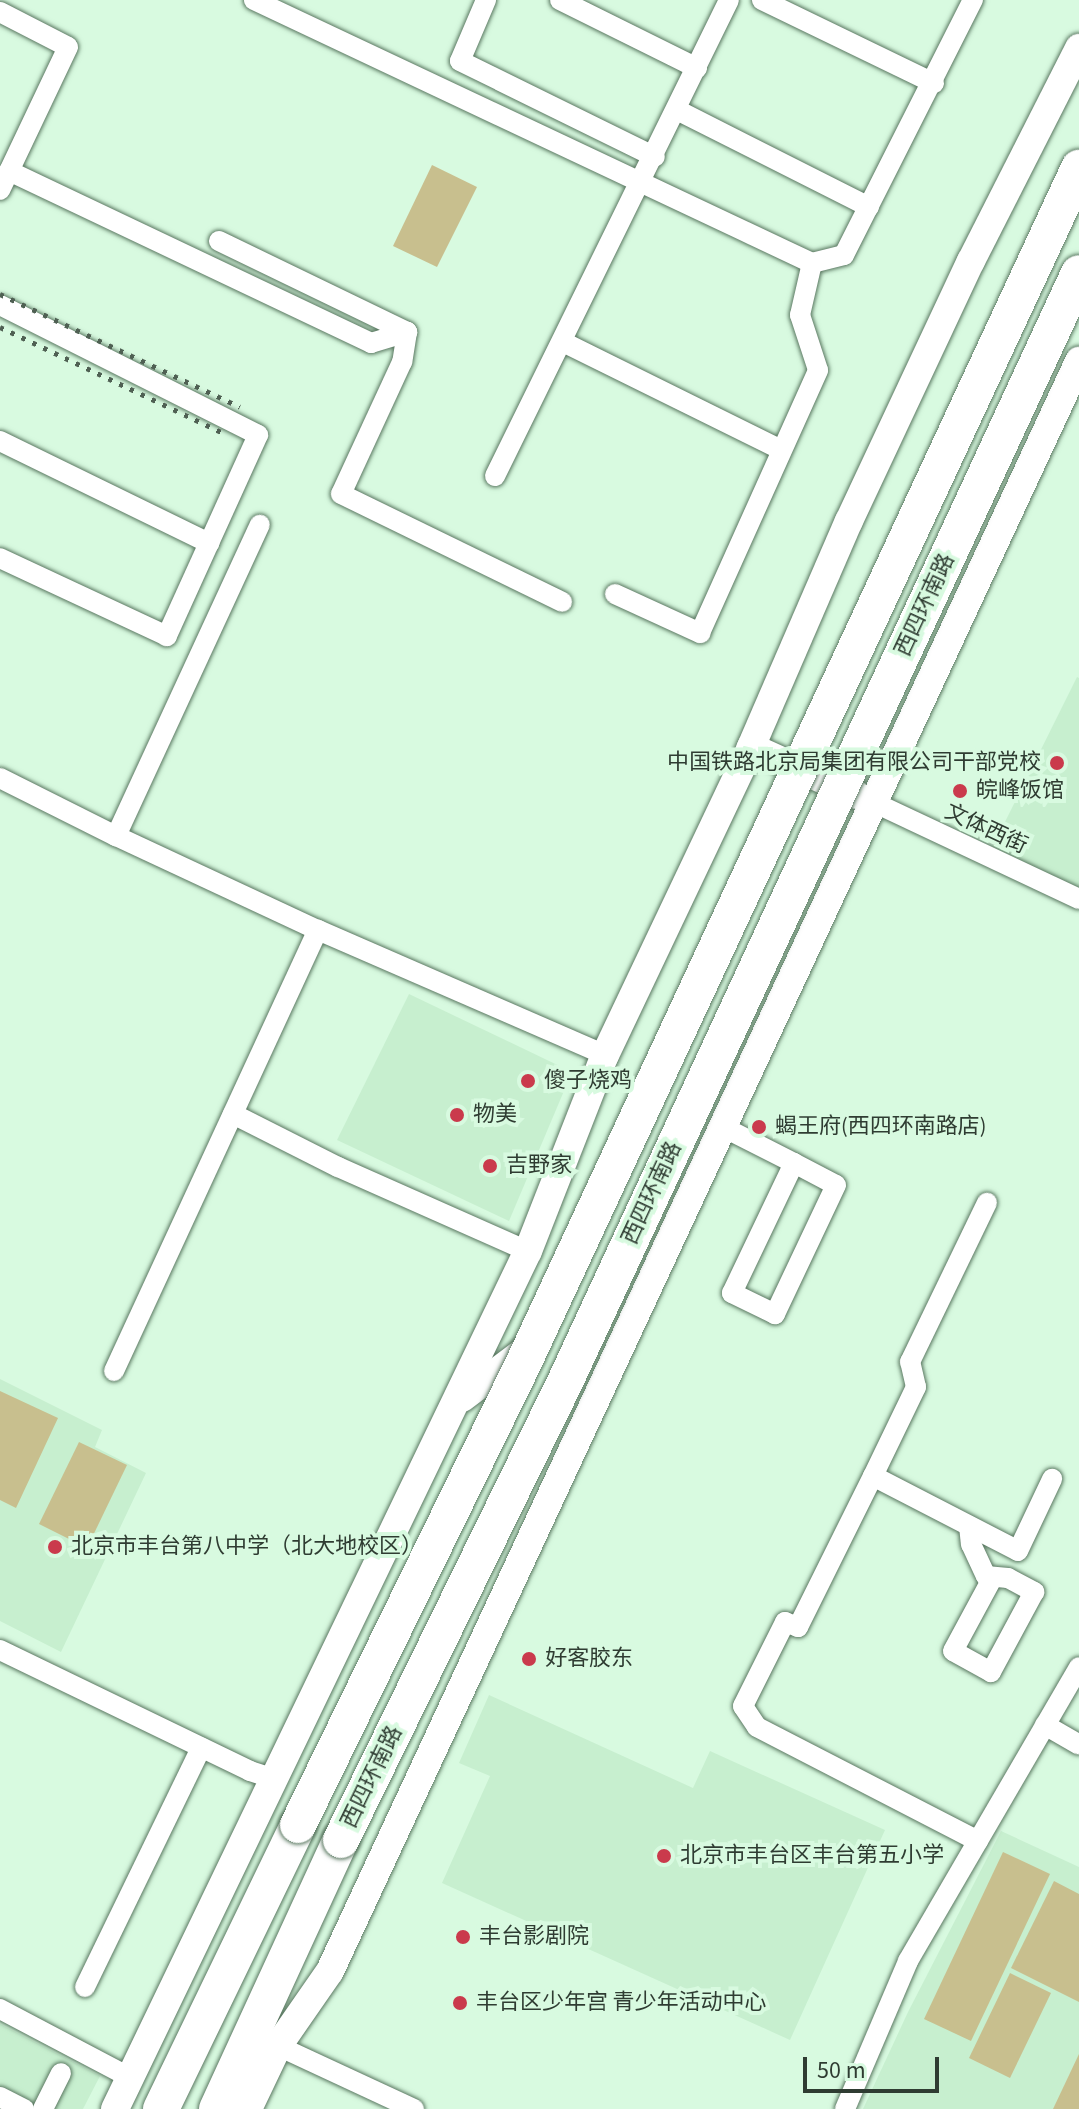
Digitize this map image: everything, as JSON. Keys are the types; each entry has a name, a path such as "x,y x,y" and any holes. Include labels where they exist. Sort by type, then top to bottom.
{"highway":[{"name":"西四环南路","path":"161,2109 524,1362 1074,179"},
{"name":"西四环南路","path":"217,2109 341,1840 565,1382 1079,273"}],"street":[{"path":"254,0 812,263 844,255 934,83 973,0"},
{"path":"463,0 484,5 460,61 655,157"},
{"path":"560,0 697,68"},
{"path":"495,476 655,157 729,0"},
{"path":"762,0 934,83"},
{"path":"0,12 68,47 4,180 371,343 407,332"},
{"name":"西四环南路","path":"115,2109 458,1401 528,1251 605,1055 751,747 849,521 958,288 1079,48"},
{"path":"677,110 869,207"},
{"path":"219,241 407,332"},
{"name":"西四环南路","path":"458,1401 531,1347 1038,253"},
{"path":"615,594 700,633 818,370 800,315 812,263"},
{"name":"西四环南路","path":"570,1451 572,1368 1079,273"},
{"path":"0,558 167,636 258,435 1,307"},
{"path":"407,332 402,362 341,494 562,602"},
{"path":"563,342 782,450"},
{"name":"西四环南路","path":"248,2109 278,2046 330,1971 1079,361"},
{"path":"0,441 209,543"},
{"path":"116,836 260,525"},
{"path":"751,747 873,802"},
{"path":"0,778 318,930 605,1055"},
{"name":"文体西街","path":"873,802 1079,899"},
{"path":"114,1371 318,930"},
{"path":"233,1114 338,1167 528,1251"},
{"path":"721,1126 794,1163 836,1185 775,1314 732,1293 794,1163"},
{"path":"978,1841 757,1727 743,1706 785,1622 798,1627 873,1476 916,1387 910,1362 987,1203"},
{"path":"873,1476 1018,1551 1052,1479"},
{"path":"969,1526 971,1544 986,1576 1008,1578 1034,1592 991,1672 953,1651 993,1577"},
{"path":"0,1650 201,1748 275,1779"},
{"path":"845,2109 908,1961 1079,1667"},
{"path":"1045,1725 1079,1745"},
{"path":"85,1987 201,1748"},
{"path":"0,2009 131,2078"},
{"path":"278,2046 414,2109"},
{"path":"43,2109 61,2073"},
{"path":"0,2097 24,2109"}],"shaded area":[{"path":"432,165 477,187 437,267 393,246"},
{"name":"中国铁路北京局集团有限公司干部党校","path":"1079,678 1079,888 992,848"},
{"name":"物美","path":"409,994 572,1072 509,1221 337,1140"},
{"name":"北京市丰台第八中学（北大地校区）","path":"0,1379 102,1430 95,1447 146,1473 61,1652 0,1621"},
{"path":"0,1391 58,1418 16,1508 0,1500"},
{"path":"79,1442 127,1465 87,1548 39,1524"},
{"name":"北京市丰台区丰台第五小学","path":"489,1695 693,1788 710,1751 885,1830 790,2040 442,1883 490,1776 459,1763"},
{"path":"1001,1831 1079,1867 1079,2109 863,2109 908,2012"},
{"path":"1003,1852 1050,1874 971,2041 924,2019"},
{"path":"1054,1881 1079,1894 1079,2002 1011,1968"},
{"path":"1010,1973 1051,1993 1010,2078 969,2058"},
{"path":"0,2024 100,2076 83,2109 0,2109"},
{"path":"1079,2054 1079,2109 1053,2109"}],"railway":[{"path":"0,294 240,407"},
{"path":"0,327 225,434"}],"place":[{"name":"中国铁路北京局集团有限公司干部党校","path":"1057,763"},
{"name":"皖峰饭馆","path":"960,791"},
{"name":"傻子烧鸡","path":"528,1081"},
{"name":"物美","path":"457,1115"},
{"name":"蝎王府(西四环南路店)","path":"759,1127"},
{"name":"吉野家","path":"490,1166"},
{"name":"北京市丰台第八中学（北大地校区）","path":"55,1547"},
{"name":"好客胶东","path":"529,1659"},
{"name":"北京市丰台区丰台第五小学","path":"664,1856"},
{"name":"丰台影剧院","path":"463,1937"},
{"name":"丰台区少年宫 青少年活动中心","path":"460,2003"}]}
